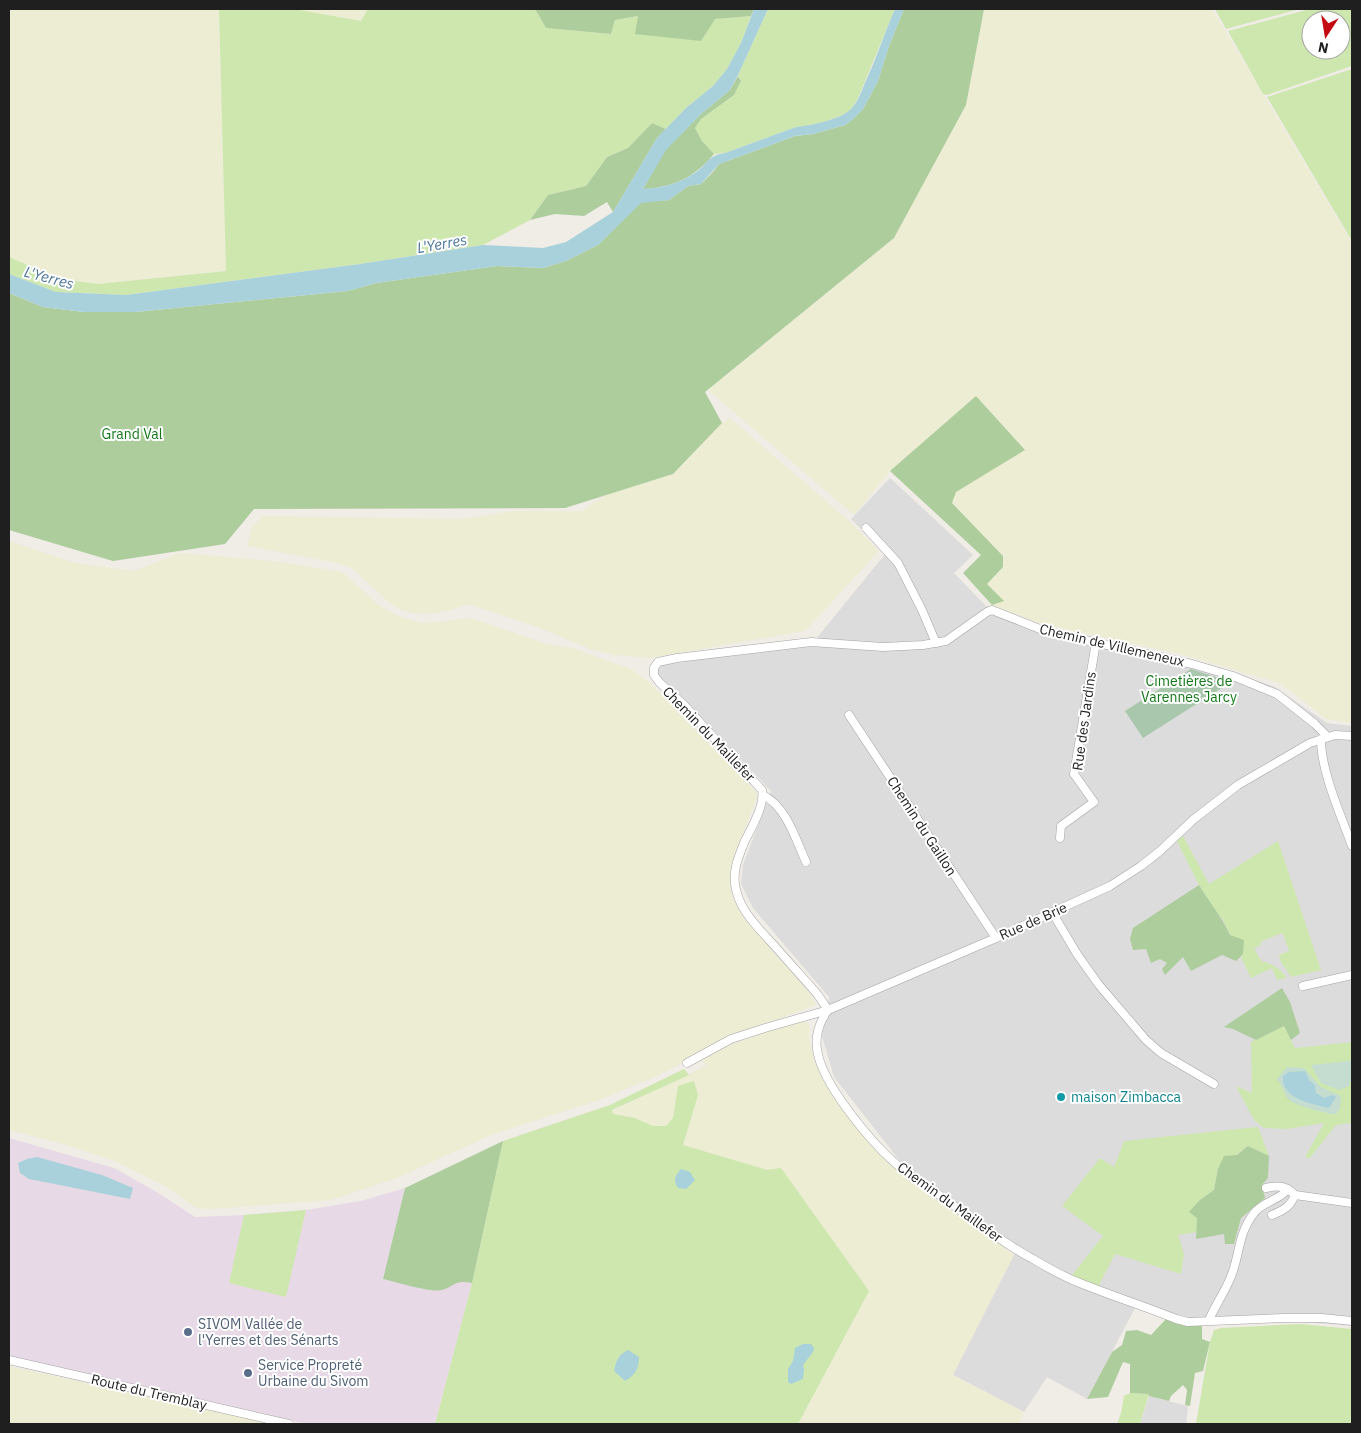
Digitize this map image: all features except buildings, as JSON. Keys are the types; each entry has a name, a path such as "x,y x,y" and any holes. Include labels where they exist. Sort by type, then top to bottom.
{"street":[{"path":"866,528 898,563 936,643"},
{"name":"Chemin de Villemeneux","path":"654,668 658,662 665,660 811,642 883,647 909,647 936,643 946,641 992,610 1045,631 1192,664 1233,676 1277,694 1315,724 1324,738"},
{"name":"Rue des Jardins","path":"1060,838 1062,826 1094,802 1074,774 1096,642"},
{"name":"Chemin du Maillefer","path":"654,668 654,675 659,682 684,705 762,790 761,805 734,872 734,884 738,900 748,916 828,1010 821,1020 817,1036 817,1049 828,1079 867,1133 901,1168 987,1230 1031,1258 1078,1282 1176,1319 1188,1322 1293,1318 1352,1321"},
{"name":"Chemin du Gaillon","path":"849,715 996,938"},
{"name":"Rue de Brie","path":"687,1063 731,1039 828,1010 996,938 1110,886 1141,866 1194,819 1238,785 1310,743 1335,735 1352,736"},
{"path":"1324,738 1321,750 1352,846"},
{"path":"763,795 771,799 784,816 806,862"},
{"path":"1052,912 1077,954 1099,985 1146,1040 1168,1057 1214,1084"},
{"path":"1303,986 1352,975"},
{"path":"1266,1188 1280,1186 1288,1189 1295,1195 1352,1203"},
{"path":"1209,1320 1231,1277 1238,1244 1246,1225 1255,1212 1285,1194 1288,1189"},
{"path":"1272,1215 1285,1210 1291,1204 1295,1195"},
{"name":"Route du Tremblay","path":"9,1360 289,1424"}],"shaded area":[{"path":"890,478 973,555 954,573 986,606 1041,628 1181,657 1275,687 1327,723 1352,726 1352,1326 1292,1321 1185,1325 1135,1308 1087,1399 1047,1377 1024,1412 953,1375 1015,1252 904,1166 834,1077 822,1036 829,997 753,908 741,884 743,865 771,791 687,702 660,680 657,675 658,663 816,639 886,553 851,519"},
{"path":"9,1138 114,1168 155,1191 195,1217 306,1210 361,1201 405,1188 383,1279 441,1290 459,1281 472,1283 435,1424 307,1424 9,1361"},
{"path":"1149,1396 1188,1406 1186,1424 1140,1424"}],"green space":[{"path":"9,9 219,9 226,271 98,284 60,279 9,257"},
{"path":"219,9 294,9 361,21 368,9 535,9 546,28 611,34 615,20 639,16 636,33 715,19 751,16 741,43 727,69 713,86 686,108 666,129 652,123 628,148 607,157 586,186 548,195 530,220 483,245 360,264 126,295 56,292 9,274 9,257 60,279 98,284 226,271"},
{"path":"294,9 368,9 361,21"},
{"path":"535,9 754,9 751,16 715,19 701,41 635,34 638,16 615,20 611,34 546,28"},
{"path":"768,9 895,9 858,98 849,111 823,122 796,127 725,153 714,154 702,141 695,128 701,119 734,95 741,81 738,75"},
{"name":"Grand Val","path":"904,9 984,9 966,105 894,238 705,392 722,423 673,474 565,508 254,509 225,544 113,561 9,530 9,293 43,307 84,312 135,312 348,291 376,283 497,266 543,268 566,261 598,245 641,202 669,200 688,186 701,184 719,164 795,136 813,134 845,125 852,120 863,109 878,81 889,46"},
{"path":"984,9 1212,9 1352,243 1352,723 1326,719 1280,683 1180,654 1042,624 992,605 1003,601 987,584 1003,567 1003,556 952,503 955,492 1025,450 976,396 890,471 854,515 708,390 894,238 966,105"},
{"path":"1215,9 1300,9 1226,29"},
{"path":"1352,9 1352,66 1267,95 1263,94 1228,31 1301,11 1301,60 1351,60 1351,10 1306,10"},
{"path":"1352,69 1352,241 1267,97"},
{"path":"738,76 741,81 734,95 701,119 695,128 702,141 714,154 699,169 683,180 674,184 643,189 665,150 701,114 730,90"},
{"path":"652,123 666,129 657,138 613,212 607,202 584,216 555,214 530,220 548,195 586,186 607,157 628,148"},
{"path":"976,396 1025,450 956,492 952,503 1003,556 1003,567 987,584 1004,601 992,605 963,573 981,555 890,471"},
{"path":"730,418 849,521 879,551 805,631 649,658 614,655 593,650 532,625 469,604 447,611 428,614 412,613 399,609 387,601 352,568 332,562 247,546 252,527 263,516 462,519 514,511 582,511 608,494 673,474 722,423"},
{"path":"9,541 75,563 134,571 180,553 274,561 342,572 380,606 398,616 421,623 471,618 546,644 572,648 631,669 648,681 758,794 733,860 730,886 733,899 745,920 808,991 816,1005 735,1035 659,1075 602,1099 491,1135 397,1178 331,1200 212,1209 196,1208 165,1186 117,1162 60,1143 9,1130"},
{"name":"Cimetières de Varennes Jarcy","path":"1191,669 1231,682 1143,738 1125,711"},
{"path":"1183,836 1209,884 1278,841 1321,970 1291,977 1281,962 1279,955 1289,951 1283,934 1280,934 1260,942 1261,945 1254,948 1261,961 1276,967 1287,978 1277,980 1272,968 1251,978 1241,957 1243,954 1230,935 1222,918 1217,914 1199,885 1177,841"},
{"path":"1199,885 1230,935 1244,940 1243,954 1236,961 1222,955 1191,971 1183,957 1165,975 1162,969 1167,963 1160,959 1151,963 1146,949 1133,950 1130,939 1133,928"},
{"path":"1282,988 1290,1002 1300,1033 1291,1040 1284,1026 1256,1040 1233,1029 1224,1027"},
{"path":"803,1022 808,1023 814,1061 841,1108 874,1149 919,1186 1014,1255 953,1375 1024,1412 1018,1424 798,1424 869,1291 767,1170 683,1145 698,1095 678,1086 673,1118 666,1126 653,1126 635,1118 613,1114 612,1111 706,1066 702,1060 717,1050 769,1031"},
{"path":"1284,1026 1295,1048 1352,1042 1352,1123 1336,1125 1310,1158 1305,1157 1324,1123 1287,1129 1264,1128 1254,1120 1236,1086 1252,1093 1251,1042"},
{"path":"1352,1059 1352,1077 1349,1086 1339,1090 1321,1083 1311,1065 1350,1061"},
{"path":"1286,1068 1304,1068 1321,1087 1341,1096 1340,1108 1336,1114 1306,1108 1289,1100 1277,1079"},
{"path":"684,1069 689,1075 612,1110 613,1114 635,1118 653,1126 666,1126 673,1118 678,1086 694,1081 698,1095 683,1145 767,1170 781,1168 869,1291 798,1424 435,1424 472,1283 503,1141 610,1105"},
{"path":"1258,1127 1269,1156 1248,1146 1218,1169 1214,1190 1200,1200 1190,1212 1197,1218 1197,1232 1178,1235 1184,1254 1181,1274 1115,1254 1098,1287 1072,1275 1103,1236 1062,1206 1100,1158 1114,1167 1124,1141"},
{"path":"503,1141 472,1283 458,1283 437,1291 383,1279 405,1188"},
{"path":"1248,1146 1269,1156 1268,1178 1262,1185 1265,1198 1241,1218 1234,1244 1225,1244 1224,1234 1196,1239 1197,1218 1189,1212 1200,1200 1214,1190 1218,1169 1224,1156 1237,1155"},
{"path":"306,1210 286,1297 229,1283 244,1215"},
{"path":"1167,1318 1202,1325 1202,1339 1210,1342 1203,1371 1195,1373 1190,1406 1185,1405 1187,1390 1183,1385 1171,1396 1169,1401 1149,1396 1148,1394 1130,1393 1130,1364 1123,1362 1108,1397 1087,1399 1112,1352 1122,1345 1126,1331 1137,1330 1151,1335"},
{"path":"1300,1324 1352,1329 1352,1424 1196,1424 1210,1342 1214,1330 1221,1328"},
{"path":"9,1366 272,1424 9,1424"},
{"path":"1130,1393 1149,1394 1140,1424 1117,1424 1124,1396"}],"water":[{"path":"754,9 768,9 730,90 701,114 666,150 643,189 675,183 698,171 711,158 719,154 796,127 825,121 847,113 860,95 895,9 904,9 889,46 878,81 863,109 852,120 845,125 813,134 795,136 719,164 701,184 688,186 669,200 641,203 598,245 566,261 543,268 497,266 376,283 348,291 135,312 84,312 43,307 9,293 9,274 56,292 126,295 360,264 483,245 543,248 566,242 613,212 657,138 686,108 713,86 727,69 741,43"},
{"path":"1305,1071 1309,1080 1315,1085 1316,1093 1324,1098 1332,1095 1336,1097 1329,1108 1299,1099 1287,1090 1283,1076 1289,1072"},
{"path":"37,1157 102,1175 133,1188 130,1199 29,1179 20,1173 18,1163"},
{"path":"681,1169 690,1172 695,1180 686,1189 678,1188 675,1182 676,1176"},
{"path":"803,1344 811,1344 814,1348 813,1352 803,1365 803,1379 791,1384 788,1382 788,1369 793,1361 795,1348"},
{"path":"628,1350 639,1357 639,1361 636,1371 625,1381 614,1371 618,1359"}],"place":[{"name":"maison Zimbacca","path":"1061,1097"},
{"name":"SIVOM Vallée de l'Yerres et des Sénarts","path":"188,1332"},
{"name":"Service Propreté Urbaine du Sivom","path":"248,1373"}],"water label":[{"name":"L'Yerres","path":"442,244"},
{"name":"L'Yerres","path":"49,278"}]}
